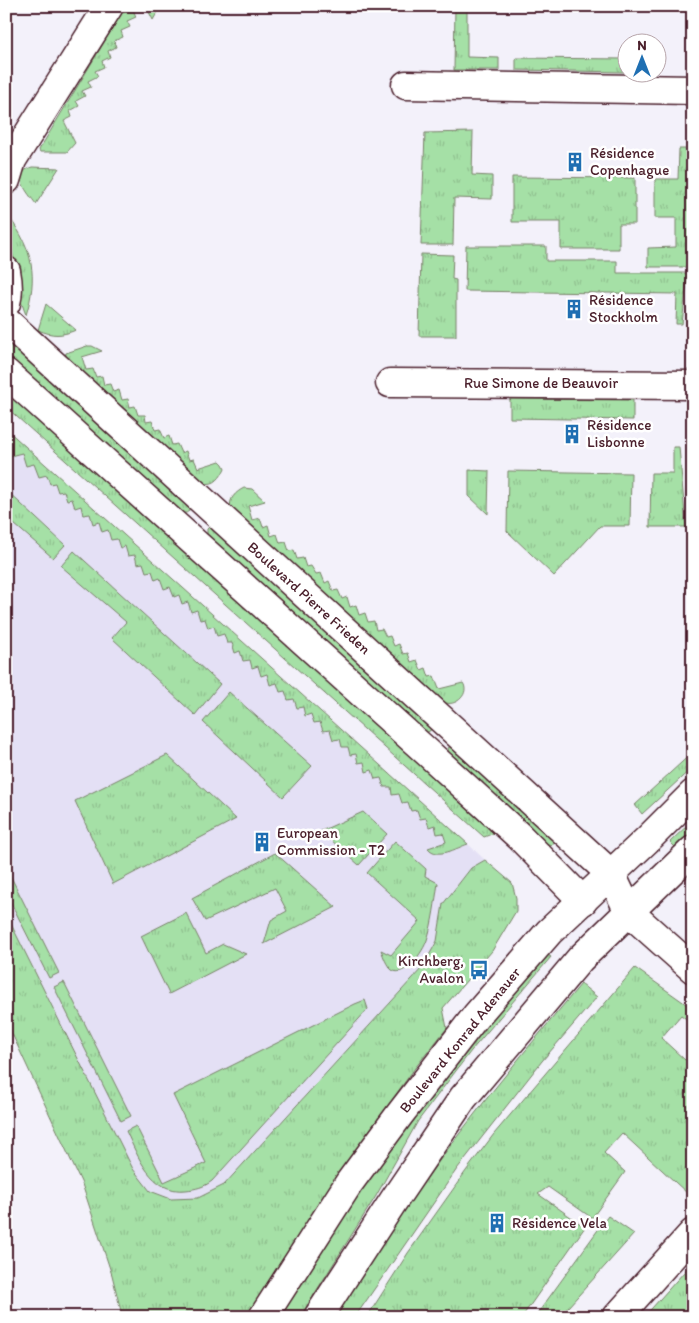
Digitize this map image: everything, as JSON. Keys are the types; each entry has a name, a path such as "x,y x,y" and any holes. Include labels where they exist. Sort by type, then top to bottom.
{"main road":[{"path":"8,168 109,6"},
{"path":"406,84 693,90"},
{"path":"6,271 8,299 6,303"},
{"name":"Boulevard Pierre Frieden","path":"6,321 611,874"},
{"path":"6,373 519,836 583,901 629,912"},
{"name":"Rue Simone de Beauvoir","path":"390,383 693,385"},
{"path":"427,752 450,727"},
{"name":"Boulevard Konrad Adenauer","path":"264,1317 349,1183 476,1016 549,932 693,794"},
{"path":"318,1317 463,1098 580,959 693,850"},
{"path":"611,874 629,912 693,969"},
{"path":"617,1317 693,1234"}],"shaded area":[{"path":"22,452 108,530 111,539 117,539 340,739 364,762 366,771 372,770 443,833 446,842 428,848 451,851 468,844 485,860 471,868 443,904 437,941 422,968 224,1185 198,1198 171,1199 150,1191 133,1169 6,914 6,457"}],"green space":[{"path":"126,6 139,6 133,9 136,17 127,21 130,27 121,31 123,37 114,41 116,47 108,51 110,57 102,61 104,67 95,71 98,76 88,81 91,87 82,91 85,96 76,101 79,106 70,111 72,117 64,121 75,143 67,152 40,152 39,150"},
{"path":"146,6 161,6 153,20"},
{"path":"455,6 467,6 467,57 499,58 499,70 454,70"},
{"path":"516,58 616,59 616,72 516,70"},
{"path":"473,132 472,175 492,176 492,199 454,198 453,245 421,245 425,133"},
{"path":"679,149 693,149 693,238 689,267 648,267 648,248 676,247 676,218 655,218 655,179 678,179"},
{"path":"32,167 59,168 36,204 25,189 21,179 22,174"},
{"path":"512,177 635,178 635,224 619,224 619,249 561,249 561,222 512,222"},
{"path":"9,217 23,240 31,264 32,288 26,315 19,296 16,269 8,233"},
{"path":"466,246 546,246 546,261 617,261 617,273 688,273 682,324 676,324 677,294 465,291"},
{"path":"421,254 453,255 452,279 456,280 456,336 419,336"},
{"path":"46,304 76,330 57,334 38,330"},
{"path":"6,339 189,506 188,512 181,513 6,355"},
{"path":"92,346 102,351 82,357 86,370 93,369 96,377 102,376 104,385 110,384 113,392 119,390 122,400 128,399 130,407 135,406 138,415 145,415 146,422 152,421 155,430 160,429 164,438 169,436 172,445 177,444 181,453 186,451 189,460 194,459 198,468 220,461 225,468 222,475 214,482 204,483 66,359 66,353"},
{"path":"6,390 497,832 484,837 6,407"},
{"path":"510,399 633,400 633,420 510,418"},
{"path":"6,429 468,844 442,853 437,853 428,848 446,842 443,833 437,834 435,825 429,827 426,818 420,819 417,810 411,811 408,802 402,803 399,794 392,795 391,787 384,787 381,778 375,779 372,770 366,772 364,762 358,763 356,754 350,755 348,747 342,747 340,739 333,740 330,730 323,731 320,722 314,723 311,714 305,716 303,707 297,708 294,699 288,700 285,691 280,692 277,683 270,685 267,674 261,676 258,666 252,668 250,660 243,661 240,651 235,653 232,643 227,643 224,634 217,636 214,626 208,628 205,619 200,620 197,610 191,612 188,602 182,604 179,595 174,597 170,587 164,589 160,578 155,580 152,571 146,572 143,563 137,564 135,555 128,556 125,546 120,548 117,539 111,540 108,530 102,532 99,522 93,524 90,514 83,515 81,506 75,508 72,499 67,500 64,491 58,492 55,483 50,484 47,475 39,477 34,464 26,466 22,453 6,457"},
{"path":"673,447 679,447 686,527 650,527 651,473 673,473"},
{"path":"469,470 489,471 488,514 469,496"},
{"path":"508,471 631,473 630,526 600,526 554,576 507,531"},
{"path":"244,488 252,489 265,501 248,506 252,520 260,518 263,527 268,525 271,536 277,534 280,543 286,542 289,551 294,550 297,559 303,558 306,567 311,566 316,574 321,573 325,583 329,581 333,591 338,590 342,599 347,597 350,607 356,605 359,615 365,613 368,622 374,621 376,630 382,629 386,637 390,636 394,646 399,644 403,654 408,653 411,662 417,660 421,670 426,668 429,677 434,676 439,689 463,683 465,687 464,695 454,703 446,703 231,509 230,505 233,496"},
{"path":"6,490 65,545 53,558 6,517"},
{"path":"213,527 432,726 432,729 425,732 207,536 207,529"},
{"path":"74,551 220,684 195,715 112,638 126,622 61,566"},
{"path":"229,692 312,766 283,797 203,722"},
{"path":"451,746 557,839 555,843 551,845 546,843 449,756 448,748"},
{"path":"693,752 693,767 642,814 635,805"},
{"path":"167,755 236,819 113,884 75,801"},
{"path":"363,812 387,834 359,865 321,831"},
{"path":"693,820 693,830 675,847 670,842"},
{"path":"395,841 426,869 425,876 438,883 432,919 425,945 408,967 403,971 397,972 388,966 381,950 391,955 420,921 367,873"},
{"path":"275,853 336,907 264,944 271,920 287,911 275,888 205,921 192,898"},
{"path":"485,860 512,883 516,898 516,911 492,951 443,1008 447,1028 415,1068 337,1176 247,1317 113,1317 121,1311 112,1275 82,1184 6,1021 6,914 133,1169 150,1191 171,1199 198,1198 224,1185 422,968 437,941 443,904 471,868"},
{"path":"6,867 59,973 49,978 6,893"},
{"path":"186,913 206,953 223,944 246,954 169,994 141,936"},
{"path":"547,954 551,957 471,1051 418,1121 376,1196 300,1317 278,1317 354,1201 418,1111 472,1042"},
{"path":"635,968 693,1009 693,1024 681,1015 661,1038 685,1060 693,1052 693,1189 688,1194 622,1133 604,1153 625,1172 592,1218 548,1187 538,1194 585,1227 522,1317 367,1317 408,1253 494,1134"},
{"path":"64,982 131,1116 121,1121 54,987"},
{"path":"581,984 597,997 542,1061 457,1169 355,1317 335,1317 341,1304 370,1260 447,1150 506,1074"},
{"path":"365,1000 368,1009 212,1181 197,1188 174,1190 155,1180 147,1171 126,1131 136,1126 164,1182 206,1163 173,1095"},
{"path":"608,1216 634,1234 559,1317 535,1317"},
{"path":"693,1262 693,1317 644,1317"}],"place":[{"name":"Résidence Copenhague","path":"575,162"},
{"name":"Résidence Stockholm","path":"574,309"},
{"name":"Résidence Lisbonne","path":"572,434"},
{"name":"European Commission - T2","path":"262,842"},
{"name":"Kirchberg, Avalon","path":"479,970"},
{"name":"Résidence Vela","path":"497,1223"}]}
